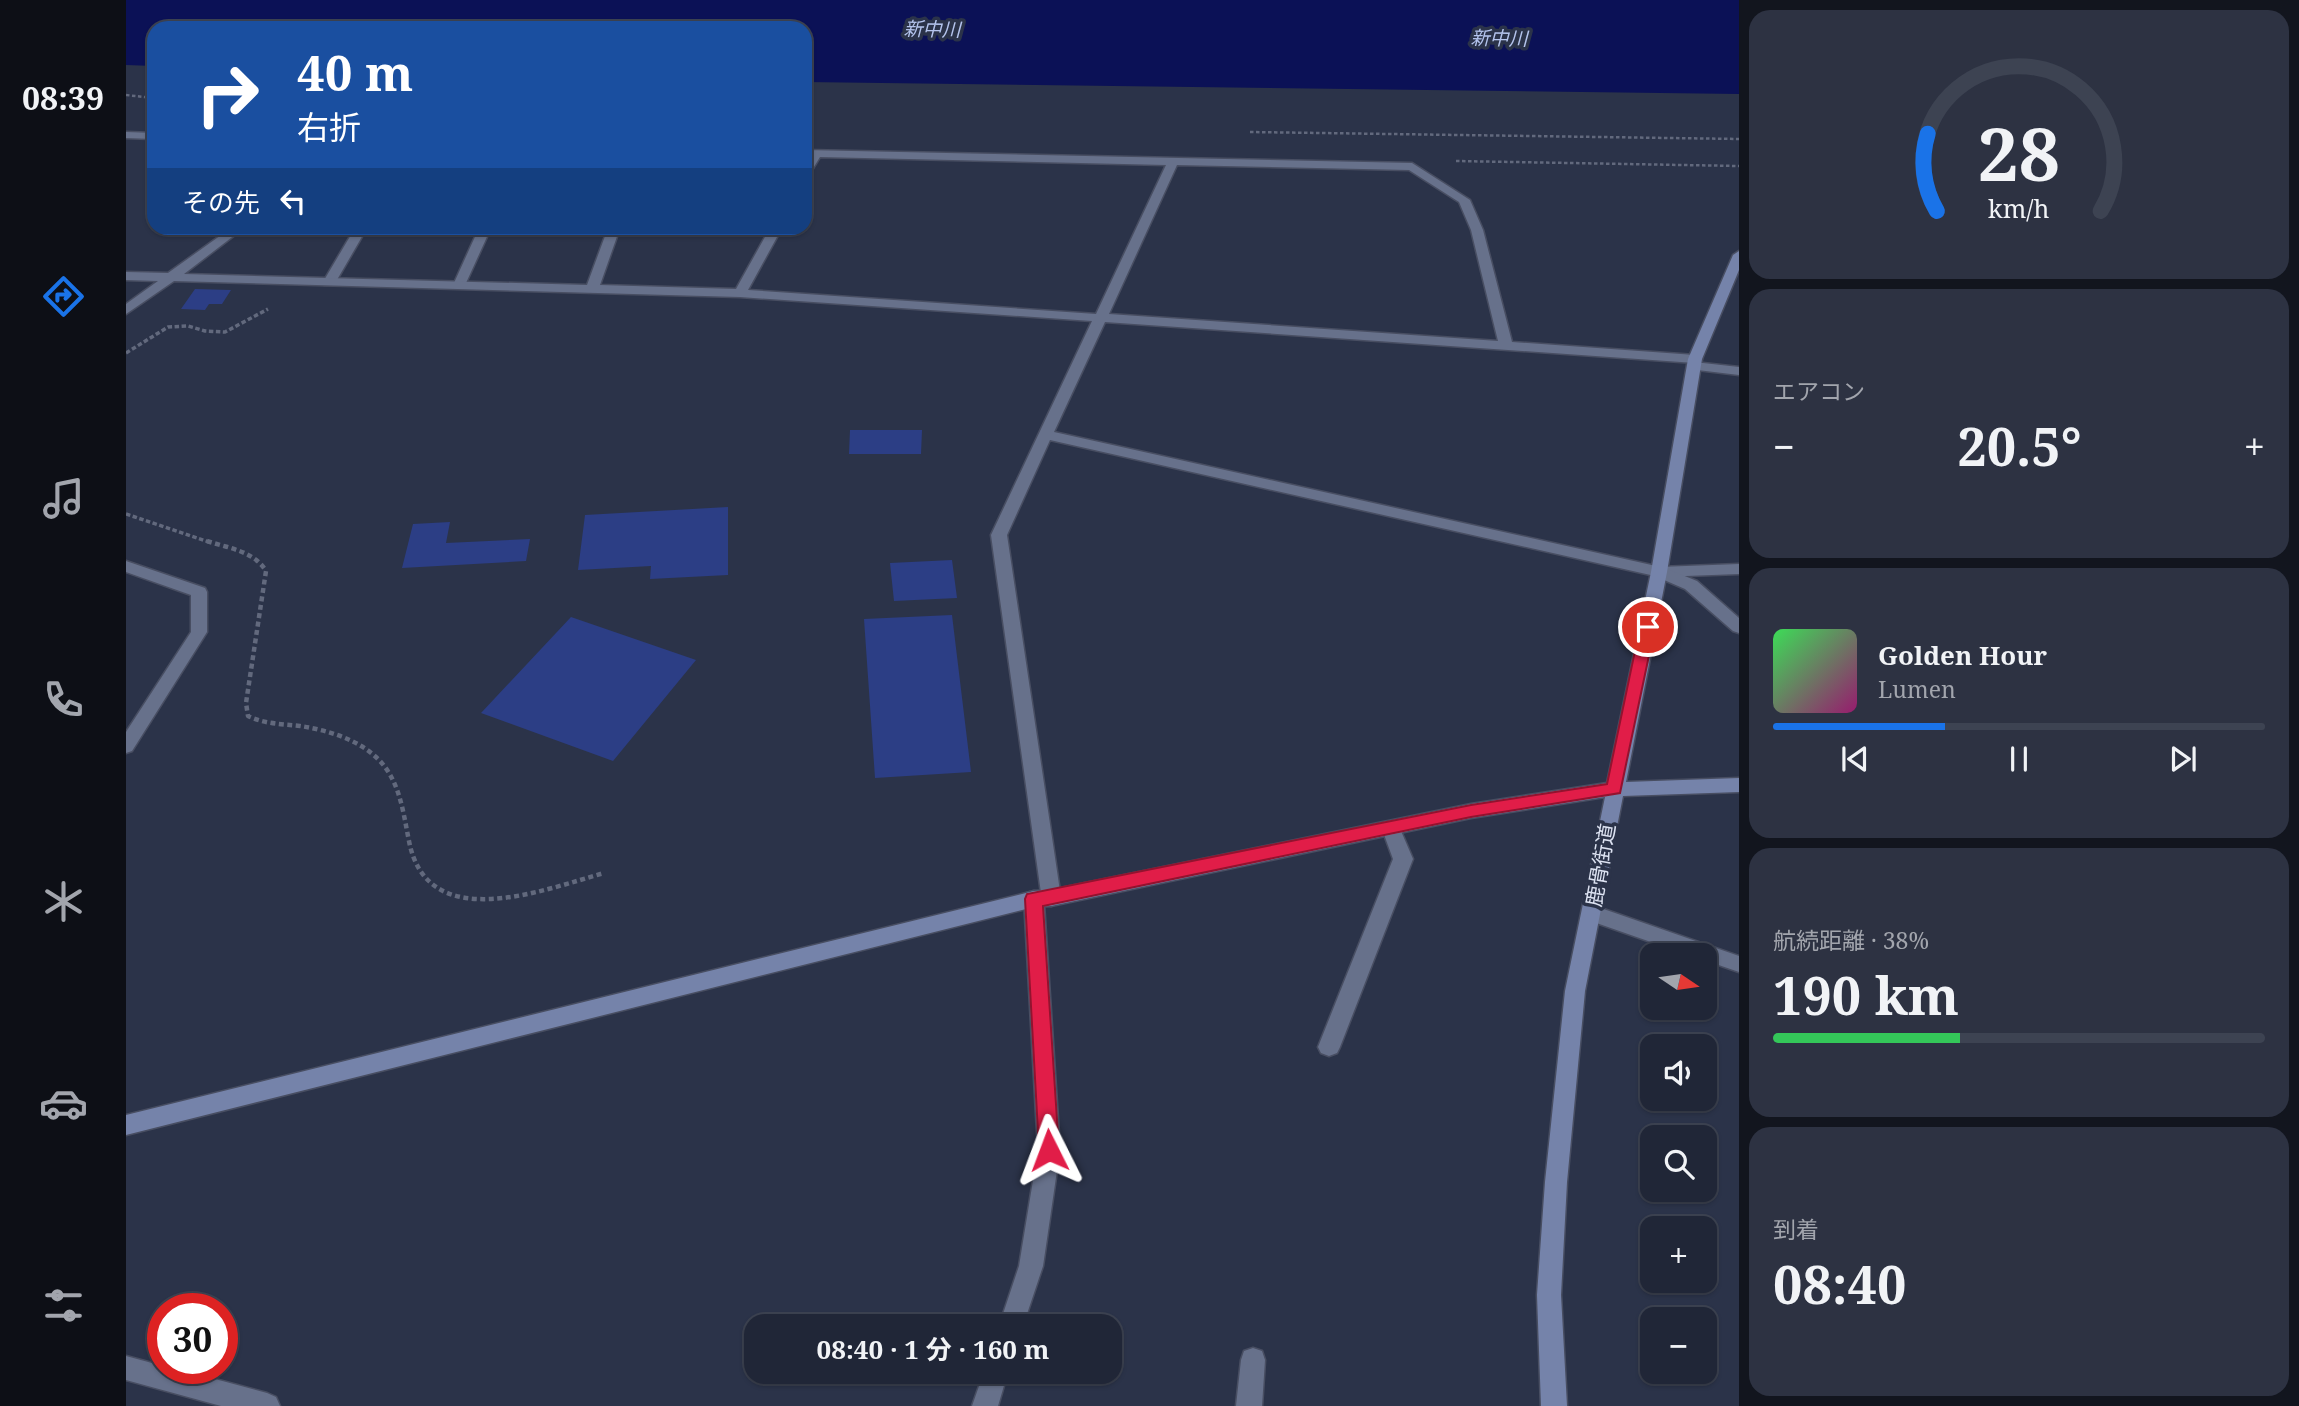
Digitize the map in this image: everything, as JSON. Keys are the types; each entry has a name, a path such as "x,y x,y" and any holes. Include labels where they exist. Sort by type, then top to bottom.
{"street":[{"path":"126,135 147,136"},
{"path":"812,153 1412,167 1464,200 1477,230 1506,345"},
{"path":"1015,1314 1031,1266 1049,1150 1042,899 999,535 1173,162"},
{"path":"126,310 229,235"},
{"path":"329,282 357,235"},
{"path":"460,284 482,235"},
{"path":"593,287 612,235"},
{"path":"740,293 772,235"},
{"name":"鹿骨街道","path":"1554,1406 1549,1295 1556,1182 1575,992 1659,572 1694,363 1738,260"},
{"path":"126,276 740,293 1506,345 1694,363 1739,371"},
{"path":"1046,435 1659,572 1691,585 1739,627"},
{"path":"126,566 199,592 199,632 126,746"},
{"path":"1659,572 1739,569"},
{"path":"126,1125 1042,899 1471,811 1614,789 1739,785"},
{"path":"1329,1047 1403,859 1391,829"},
{"path":"1592,913 1739,964"},
{"path":"1249,1406 1253,1360"},
{"path":"126,1368 267,1406"},
{"path":"985,1406 992,1384"}],"path":[{"path":"126,95 147,97"},
{"path":"1240,131 1739,139"},
{"path":"1453,161 1739,166"},
{"path":"126,514 250,555 261,562 266,571 246,703 248,716 261,723 296,726 336,734 354,742 385,767 397,787 412,857 425,879 452,898 494,901 604,873"}],"water":[{"name":"新中川","path":"126,0 1739,0 1739,94 812,82 812,21 147,21 147,66 126,65"}],"building":[{"path":"195,289 231,290 222,304 209,304 205,310 181,309"},
{"path":"850,430 922,430 921,454 849,454"},
{"path":"728,507 728,575 650,579 651,566 578,570 585,515"},
{"path":"450,522 446,543 530,539 526,561 402,568 413,524"},
{"path":"952,560 957,598 894,601 890,563"},
{"path":"952,615 971,772 875,778 864,619"},
{"path":"571,617 696,660 613,761 481,713"}],"route":[{"path":"1049,1150 1034,899 1051,898 1471,811 1614,789 1648,627"}]}
